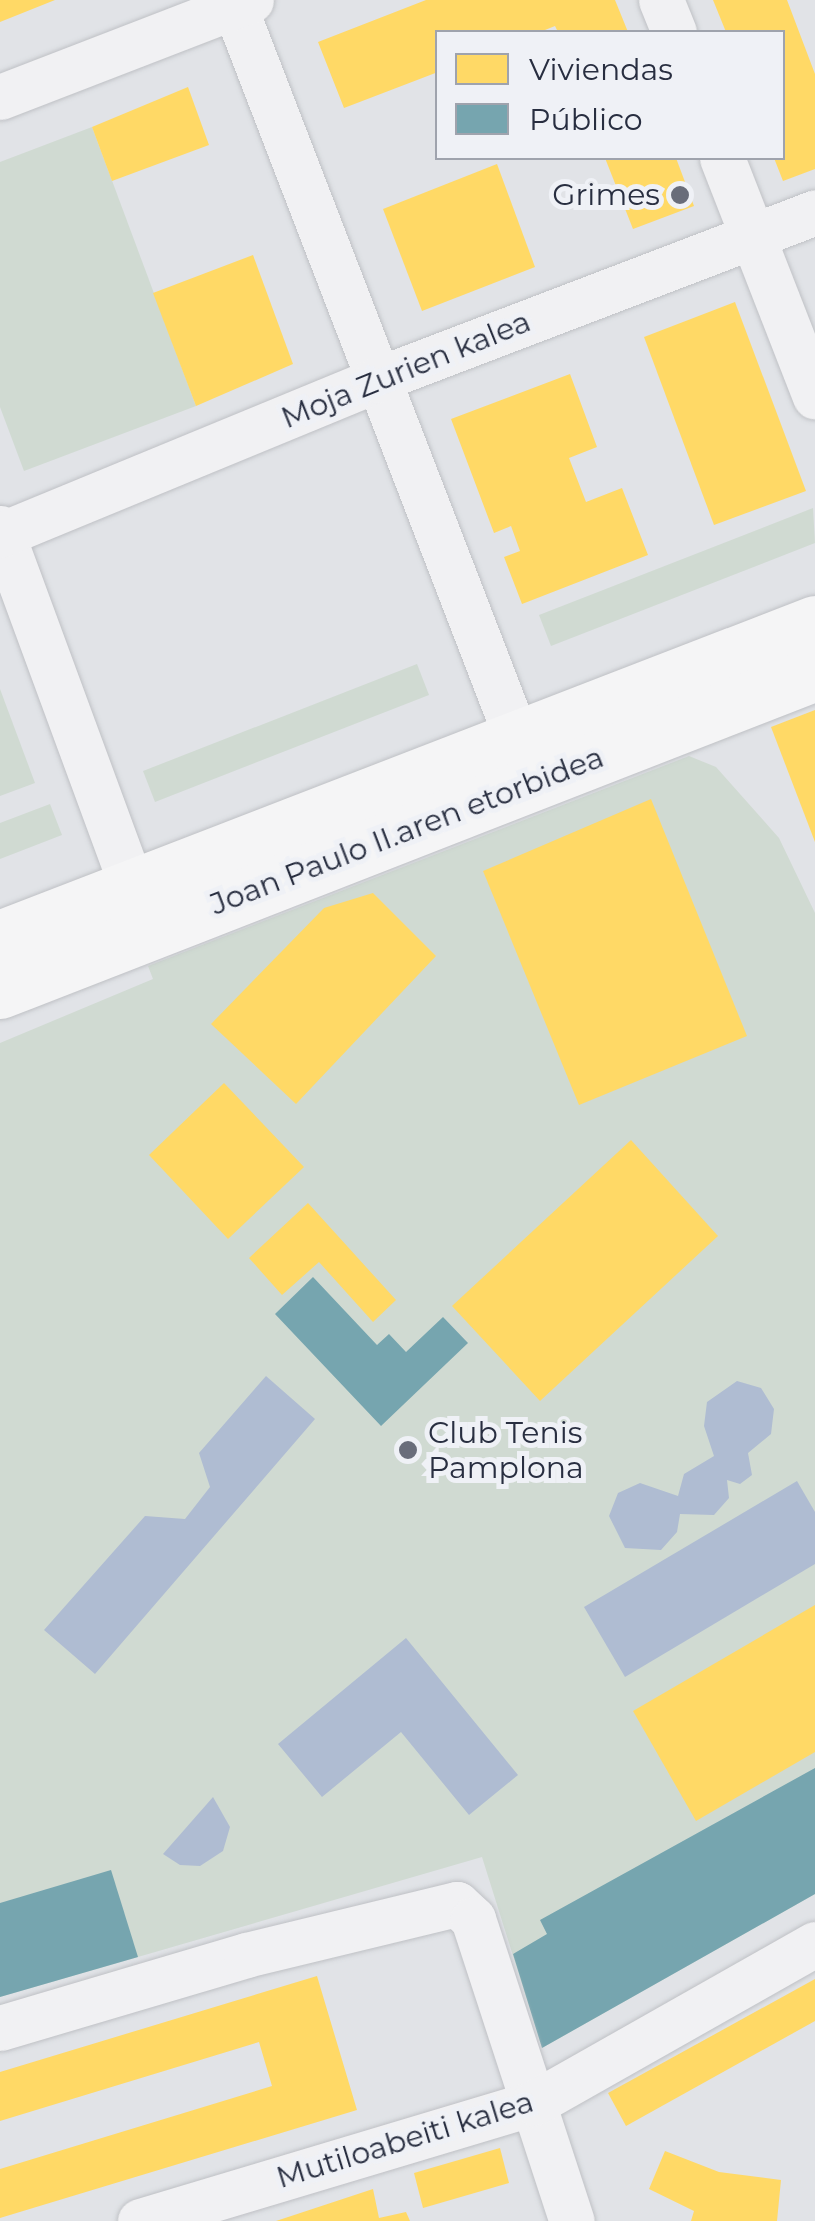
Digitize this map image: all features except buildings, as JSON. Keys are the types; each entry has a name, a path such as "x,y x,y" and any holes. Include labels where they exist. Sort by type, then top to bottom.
{"main road":[{"name":"Joan Paulo II.aren etorbidea","path":"0,938 815,623"},
{"name":"Joan Paulo II.aren etorbidea","path":"0,991 815,673"}],"street":[{"path":"661,0 673,30"},
{"path":"0,97 239,2 376,380 516,738"},
{"path":"723,160 815,396"},
{"name":"Moja Zurien kalea","path":"1,532 376,380 815,212"},
{"path":"1,532 133,889"},
{"path":"0,2028 246,1955 457,1904 473,1919 534,2102 561,2214"},
{"name":"Mutiloabeiti kalea","path":"140,2221 534,2102 815,1944"}],"shaded area":[{"path":"92,127 196,406 24,471 0,407 0,162"},
{"path":"813,508 815,543 551,646 539,615"},
{"path":"417,664 429,695 155,802 143,771"},
{"path":"0,689 35,783 0,796"},
{"name":"Club Tenis Pamplona","path":"689,756 716,767 779,838 815,913 815,1894 542,2048 482,1857 0,1997 0,1043 153,979 148,966"},
{"path":"50,804 62,835 0,859 0,823"}],"water":[{"path":"266,1376 315,1419 95,1674 44,1630 145,1516 185,1519 210,1487 199,1453"},
{"path":"737,1381 761,1388 774,1409 771,1434 748,1453 752,1475 740,1484 727,1480 729,1498 714,1515 680,1514 677,1532 661,1550 625,1548 609,1516 618,1493 640,1483 678,1496 684,1474 714,1456 704,1426 707,1402"},
{"path":"797,1481 815,1512 815,1564 625,1677 584,1607"},
{"path":"406,1638 518,1775 469,1815 401,1732 322,1797 278,1744"},
{"path":"213,1797 230,1827 223,1851 200,1866 180,1865 163,1854"}],"place":[{"name":"Grimes","path":"680,195"},
{"name":"Club Tenis Pamplona","path":"408,1450"}]}
